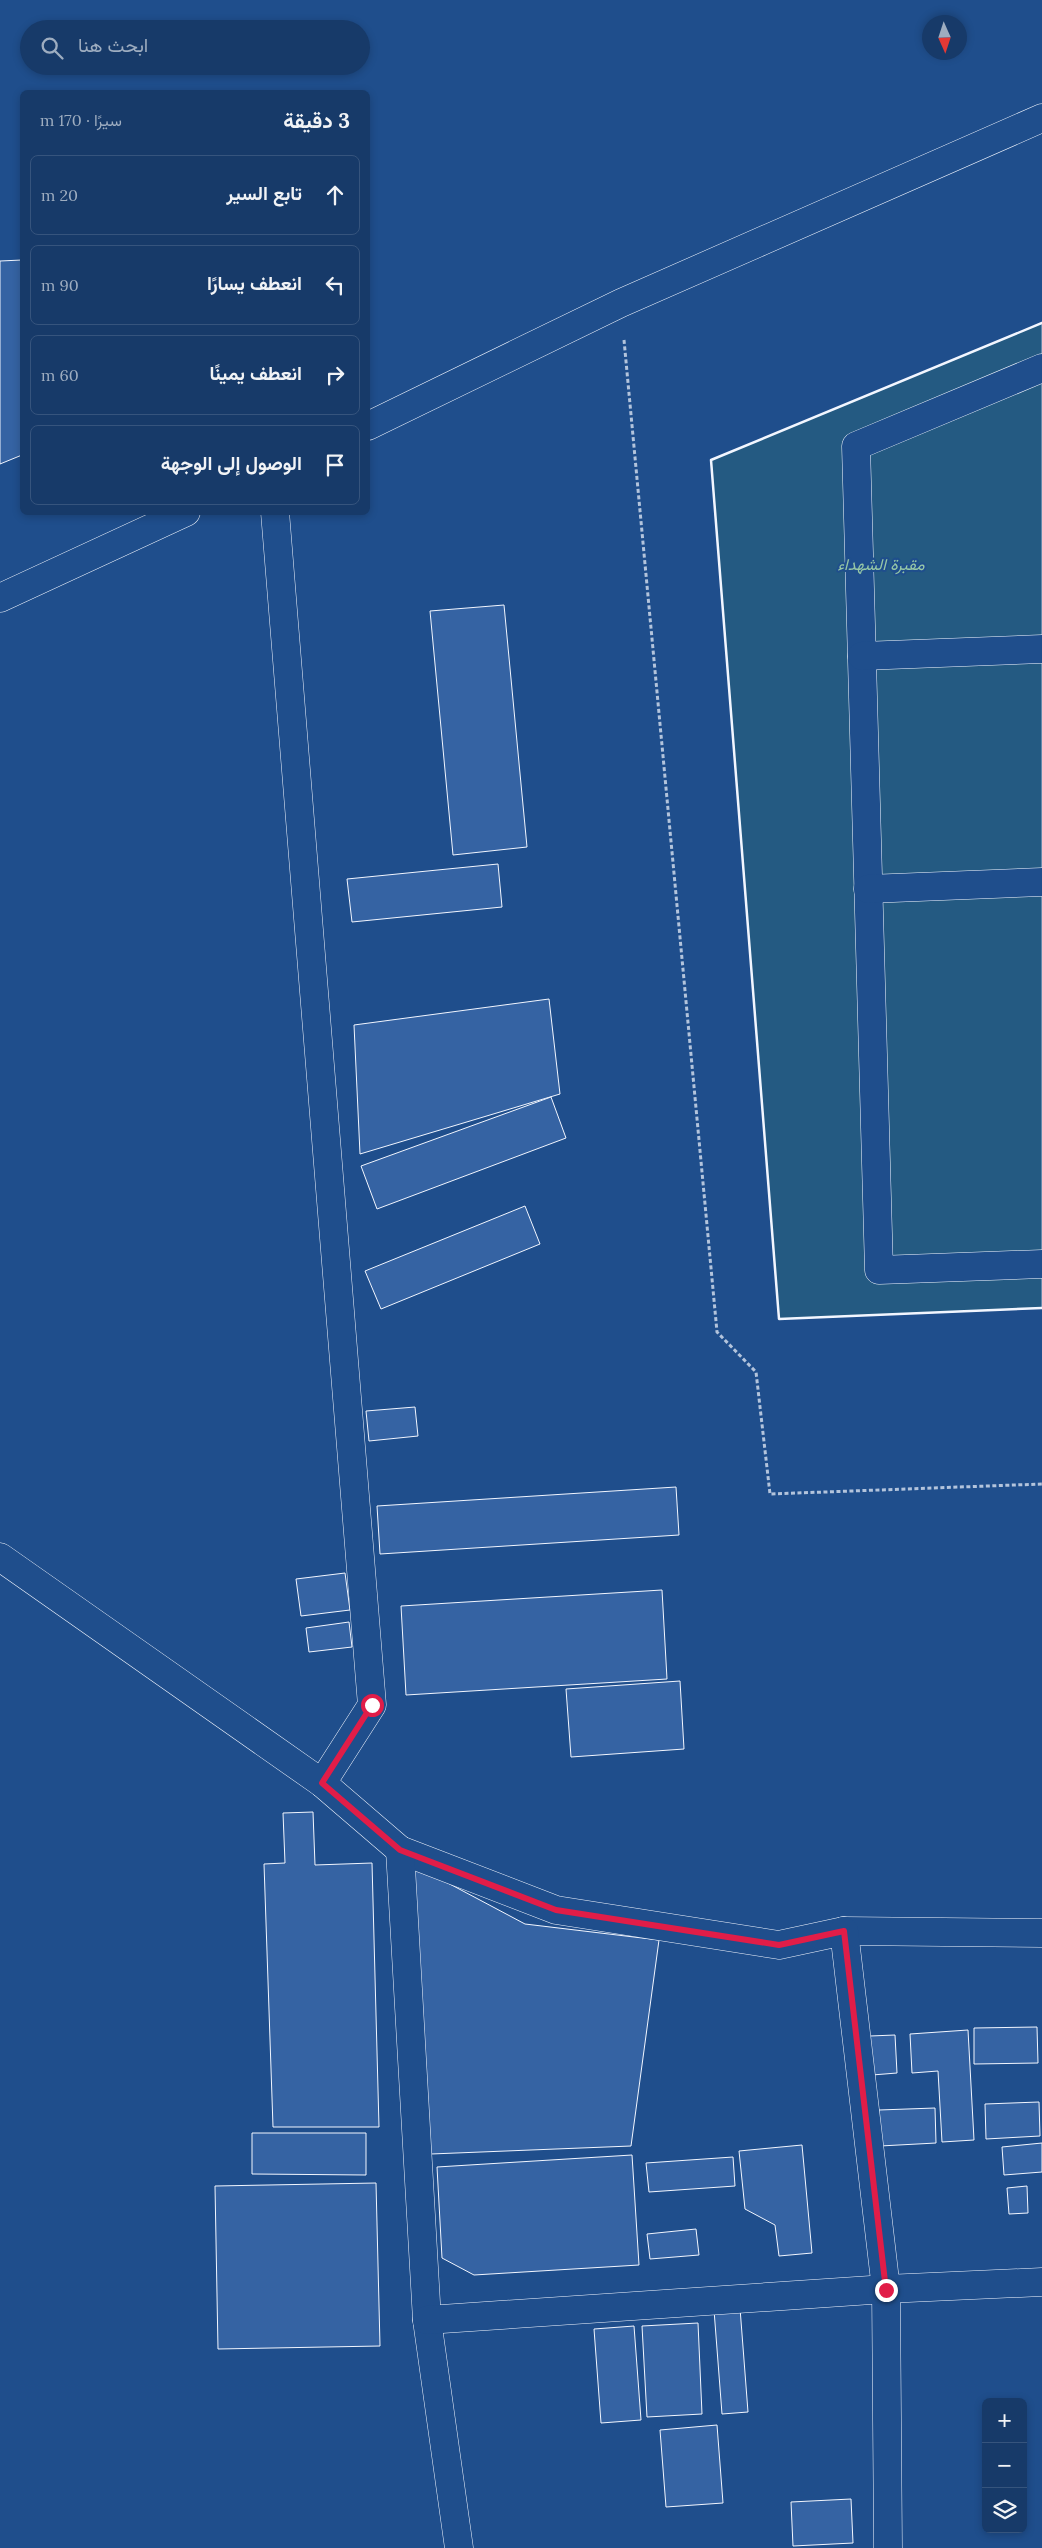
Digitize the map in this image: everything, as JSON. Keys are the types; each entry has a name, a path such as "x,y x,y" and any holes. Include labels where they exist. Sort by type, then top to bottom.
{"street":[{"path":"370,425 621,303 1013,130 1042,119"},
{"path":"1042,368 856,446 879,1270 1042,1264"},
{"path":"0,598 180,515"},
{"path":"275,515 372,1705 322,1783"},
{"path":"862,656 1042,649"},
{"path":"868,888 1042,882"},
{"path":"0,1557 322,1783 400,1850 556,1910 779,1945 844,1931 1042,1933"},
{"path":"400,1850 427,2320 459,2548"},
{"path":"844,1931 886,2290 888,2548"},
{"path":"427,2320 886,2290 1042,2282"}],"path":[{"path":"621,303 718,1332 756,1372 770,1494 1042,1484"}],"green space":[{"name":"مقبرة الشهداء","path":"1042,323 1042,1308 779,1319 711,460"}],"building":[{"path":"20,260 20,456 0,464 0,261"},
{"path":"504,605 527,847 453,855 430,611"},
{"path":"498,864 502,907 352,922 347,879"},
{"path":"549,999 560,1094 360,1154 354,1025"},
{"path":"551,1097 566,1138 377,1209 361,1166"},
{"path":"525,1206 540,1244 381,1309 365,1271"},
{"path":"415,1407 418,1436 369,1441 366,1411"},
{"path":"676,1487 679,1535 380,1554 377,1506"},
{"path":"345,1573 350,1610 301,1616 296,1579"},
{"path":"662,1590 667,1679 406,1695 401,1606"},
{"path":"349,1622 352,1647 309,1652 306,1628"},
{"path":"680,1681 684,1749 571,1757 566,1689"},
{"path":"313,1812 315,1865 372,1863 379,2127 273,2127 264,1864 285,1863 283,1813"},
{"path":"414,1865 525,1924 659,1940 631,2146 431,2154"},
{"path":"1037,2027 1038,2063 974,2064 974,2028"},
{"path":"968,2030 974,2140 942,2142 938,2071 912,2073 910,2034"},
{"path":"895,2035 897,2073 872,2075 870,2036"},
{"path":"1039,2102 1040,2136 986,2139 985,2104"},
{"path":"935,2108 936,2143 880,2146 879,2110"},
{"path":"252,2133 366,2133 366,2175 252,2174"},
{"path":"1042,2143 1042,2172 1004,2175 1002,2147"},
{"path":"802,2145 812,2253 779,2256 775,2225 745,2209 739,2151"},
{"path":"632,2155 639,2265 474,2275 442,2258 437,2167"},
{"path":"733,2157 735,2186 649,2192 646,2163"},
{"path":"376,2183 380,2346 218,2349 215,2186"},
{"path":"1027,2186 1028,2213 1009,2214 1007,2188"},
{"path":"696,2229 699,2255 650,2259 647,2234"},
{"path":"740,2308 748,2412 722,2414 714,2310"},
{"path":"698,2323 702,2414 647,2417 642,2326"},
{"path":"634,2326 641,2420 601,2423 594,2329"},
{"path":"717,2425 723,2503 666,2507 660,2430"},
{"path":"851,2499 853,2543 793,2546 791,2502"}],"wall":[{"path":"1042,323 711,460 779,1319 1042,1308"}],"route":[{"path":"372,1705 322,1783 400,1850 556,1910 779,1945 844,1931 886,2290"}]}
